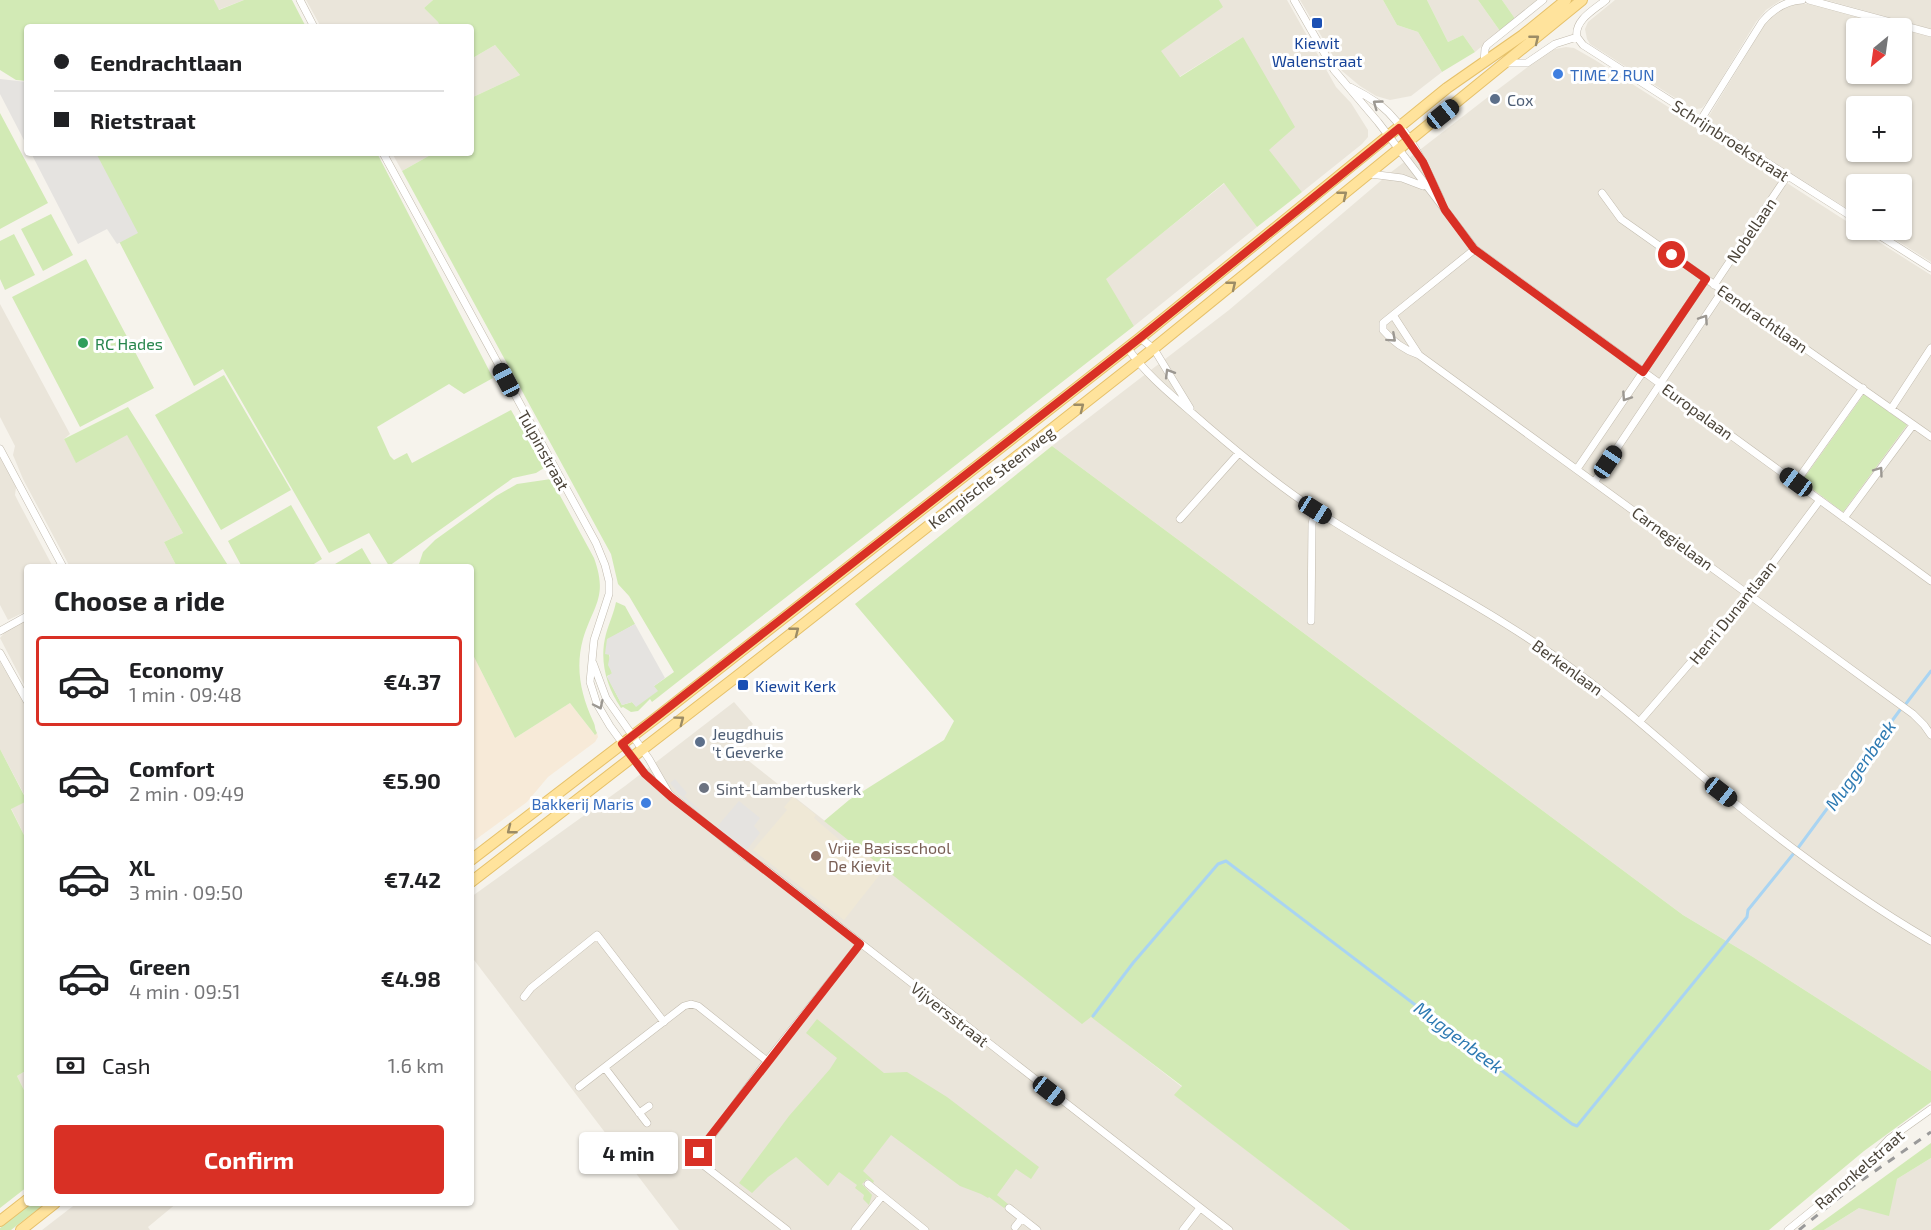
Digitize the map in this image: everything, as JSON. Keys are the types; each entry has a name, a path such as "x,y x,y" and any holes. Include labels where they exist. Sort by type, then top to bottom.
{"main road":[{"name":"Kempische Steenweg","path":"474,858 1140,338 1447,88 1523,35 1566,0"},
{"name":"Kempische Steenweg","path":"474,880 1154,349 1582,0"},
{"path":"0,1221 24,1202"},
{"path":"21,1230 52,1206"}],"street":[{"path":"300,0 312,24"},
{"name":"Europalaan","path":"1294,0 1334,70 1378,122 1474,249 1931,581"},
{"path":"1484,63 1487,45 1543,0"},
{"path":"1505,63 1527,63 1555,44 1577,37 1579,24 1606,0"},
{"path":"1700,121 1771,11 1782,5 1802,0"},
{"path":"1809,0 1870,18"},
{"path":"1912,29 1931,33"},
{"name":"Schrijnbroekstraat","path":"1577,37 1584,45 1700,121 1846,213"},
{"name":"Europalaan","path":"1349,86 1389,113 1423,162 1445,210"},
{"name":"Tulpinstraat","path":"385,156 593,537 605,565 609,594 594,640 590,682 597,704 622,744"},
{"path":"1370,174 1402,178 1428,188"},
{"name":"Nobellaan","path":"1714,285 1787,176"},
{"name":"Eendrachtlaan","path":"1602,193 1621,219 1931,437"},
{"path":"1887,240 1931,268"},
{"path":"1393,315 1474,249"},
{"path":"1577,469 1706,279"},
{"path":"1595,481 1723,290"},
{"name":"Carnegielaan","path":"1419,355 1393,315 1383,323 1383,330 1389,338 1407,351 1419,355 1595,481 1913,714 1928,726 1931,735"},
{"name":"Berkenlaan","path":"1140,338 1154,349 1192,413"},
{"name":"Berkenlaan","path":"1127,347 1145,371 1192,413 1239,453 1315,510 1490,613 1582,675 1640,721 1721,792 1798,852 1863,898 1931,940"},
{"path":"1891,409 1931,348"},
{"path":"1796,482 1863,388"},
{"path":"1844,518 1913,425"},
{"path":"0,449 61,564"},
{"path":"1180,519 1239,453"},
{"name":"Henri Dunantlaan","path":"1640,721 1749,594 1820,500"},
{"path":"1311,621 1312,524 1315,510"},
{"path":"0,631 24,618"},
{"path":"0,653 24,696"},
{"name":"Tulpinstraat","path":"592,661 606,698 642,748"},
{"name":"Vijversstraat","path":"622,744 645,774 671,797 1229,1230"},
{"name":"Vijversstraat","path":"642,748 671,797"},
{"path":"524,997 531,988 597,935 664,1022"},
{"path":"787,1230 702,1164 699,1153 767,1061 860,944"},
{"path":"579,1087 684,1006 691,1004 698,1006 767,1061"},
{"path":"605,1068 647,1123"},
{"path":"639,1113 649,1106"},
{"name":"Ranonkelstraat","path":"1788,1230 1857,1174 1889,1139 1931,1109"},
{"path":"868,1184 925,1230"},
{"path":"855,1230 882,1196"},
{"path":"1009,1208 1037,1230"},
{"path":"1183,1230 1200,1208"},
{"path":"1015,1227 1022,1218"}],"shaded area":[{"path":"214,0 244,0 218,10"},
{"path":"306,0 433,0 424,8 439,24 319,24"},
{"path":"1219,0 1287,0 1336,87 1351,103 1368,130 1368,137 1362,144 1302,192 1268,150 1243,37 1179,77 1160,51 1222,7"},
{"path":"1300,0 1383,0 1397,25 1418,32 1442,72 1411,96 1390,100 1376,96 1342,71"},
{"path":"1427,0 1478,0 1500,31 1475,52 1463,35 1448,42"},
{"path":"1502,0 1539,0 1516,20"},
{"path":"1615,0 1781,0 1766,10 1756,22 1708,101 1702,108 1697,109 1691,108 1590,44 1585,29 1588,22"},
{"path":"1826,0 1931,0 1931,29 1912,24 1912,18 1891,18"},
{"path":"1796,4 1813,4 1863,18 1846,18 1846,84 1912,84 1912,31 1931,36 1931,262 1896,240 1912,240 1912,174 1846,174 1846,208 1707,119 1765,24 1776,12"},
{"path":"495,45 520,75 474,97 474,57"},
{"path":"1574,48 1595,60 1846,221 1846,240 1876,240 1931,275 1931,1071 1683,915 1052,446 1229,310 1390,173 1550,50"},
{"path":"0,79 24,82 24,140 0,94"},
{"path":"33,156 98,156 138,233 117,244 107,229 78,244"},
{"path":"394,156 429,156 402,171"},
{"path":"1225,183 1257,227 1134,326 1105,279"},
{"path":"0,304 70,434 64,439 76,462 127,434 183,533 164,542 175,564 68,564 23,479 13,455 15,446 0,417"},
{"path":"0,457 16,487 15,495 51,564 24,564 24,612 8,620 0,605"},
{"path":"24,622 24,684 0,638 5,632"},
{"path":"635,624 665,678 654,686 658,691 636,707 632,702 622,705 607,677 612,673 608,665 610,655 605,654 607,639"},
{"path":"474,657 515,738 570,703 594,734 597,733 598,737 595,742 548,777 527,802 474,841"},
{"path":"0,662 24,702 24,794 0,749"},
{"path":"734,702 753,724 731,747 1082,1023 1091,1016 1182,1087 1175,1095 1350,1230 679,1230 474,960 474,895 625,786"},
{"path":"675,779 687,793 684,796 699,809 699,812 670,783"},
{"name":"Vrije Basisschool De Kievit","path":"793,797 816,815 814,818 850,849 855,843 885,868 844,920 753,850 787,810 784,807"},
{"path":"739,801 760,818 754,826 760,833 744,853 715,829"},
{"path":"24,802 24,835 11,808"},
{"path":"24,1072 24,1090 17,1076"},
{"path":"1931,1158 1931,1230 1824,1230 1859,1208 1897,1179"},
{"path":"73,1206 173,1206 148,1227 150,1230 42,1230"}],"green space":[{"path":"0,0 214,0 219,10 244,0 292,0 304,24 24,24 24,81 16,80 0,70"},
{"path":"433,0 1219,0 1223,7 1161,51 1180,77 1243,37 1295,127 1269,150 1302,192 1257,227 1224,183 1106,279 1134,326 652,702 650,699 638,711 631,712 621,708 611,691 605,672 604,644 616,602 625,606 635,624 607,640 612,674 607,676 622,705 632,702 636,706 654,686 674,672 629,596 618,584 611,554 402,171 429,156 474,156 474,97 520,75 495,45 474,57 474,24 439,24 424,8"},
{"path":"1383,0 1427,0 1448,42 1463,35 1475,52 1442,72 1418,32 1397,25"},
{"path":"1478,0 1502,0 1516,20 1500,31"},
{"path":"0,113 48,203 0,229"},
{"path":"62,156 379,156 493,378 464,394 449,384 377,427 390,456 394,460 407,453 412,463 511,410 544,468 536,473 513,478 392,564 388,564 369,533 329,553 223,369 194,386 109,222"},
{"path":"51,214 73,255 43,271 21,229"},
{"path":"14,234 35,275 5,290 0,279 0,241"},
{"name":"RC Hades","path":"86,259 154,388 80,427 12,297"},
{"path":"224,375 291,490 221,530 155,415"},
{"path":"1864,394 1907,425 1843,512 1802,481"},
{"path":"128,407 227,564 175,564 164,542 183,533 127,435 76,463 64,439"},
{"path":"1052,446 1683,915 1931,1071 1931,1102 1864,1151 1769,1230 1350,1230 1174,1095 1182,1086 1091,1017 1082,1024 824,821 849,800 944,740 954,721 855,604"},
{"path":"551,479 594,558 600,592 583,639 579,671 582,691 597,733 595,735 570,703 515,738 474,657 474,564 419,564 423,552 435,540 496,496 517,484"},
{"path":"291,505 322,559 314,564 240,564 228,541"},
{"path":"362,548 371,564 335,564"},
{"path":"0,749 24,795 24,802 11,809 24,835 24,1072 17,1076 24,1090 24,1189 0,1208"},
{"path":"817,1019 884,1073 907,1072 947,1097 1039,1167 1031,1179 1016,1169 997,1195 1008,1204 1004,1208 989,1197 960,1186 891,1135 863,1171 874,1181 873,1183 867,1179 862,1184 872,1195 869,1205 863,1199 864,1195 855,1188 857,1185 839,1172 828,1186 796,1157 768,1177 752,1193 739,1183 789,1116 837,1058 806,1033"},
{"path":"1931,1143 1931,1158 1897,1179 1889,1216 1859,1208 1824,1230 1811,1230"},
{"path":"28,1206 42,1206 11,1230 0,1230"}],"waterway":[{"name":"Muggenbeek","path":"1905,705 1931,671"},
{"name":"Muggenbeek","path":"1798,848 1900,710"},
{"name":"Muggenbeek","path":"1093,1016 1133,963 1218,864 1226,861 1577,1126 1747,917 1748,910 1794,853"}],"railway":[{"path":"1799,1230 1852,1187 1931,1132"}],"place":[{"name":"Kiewit Walenstraat","path":"1317,23"},
{"name":"TIME 2 RUN","path":"1558,74"},
{"name":"Cox","path":"1495,99"},
{"name":"RC Hades","path":"83,343"},
{"name":"Kiewit Kerk","path":"743,685"},
{"name":"Jeugdhuis 't Geverke","path":"700,742"},
{"name":"Sint-Lambertuskerk","path":"704,788"},
{"name":"Bakkerij Maris","path":"646,803"},
{"name":"Vrije Basisschool De Kievit","path":"816,856"}],"route":[{"path":"699,1153 767,1061 860,944 671,797 645,774 622,744 1140,338 1399,128 1423,162 1445,210 1474,249 1643,372 1706,279 1672,255"}]}
